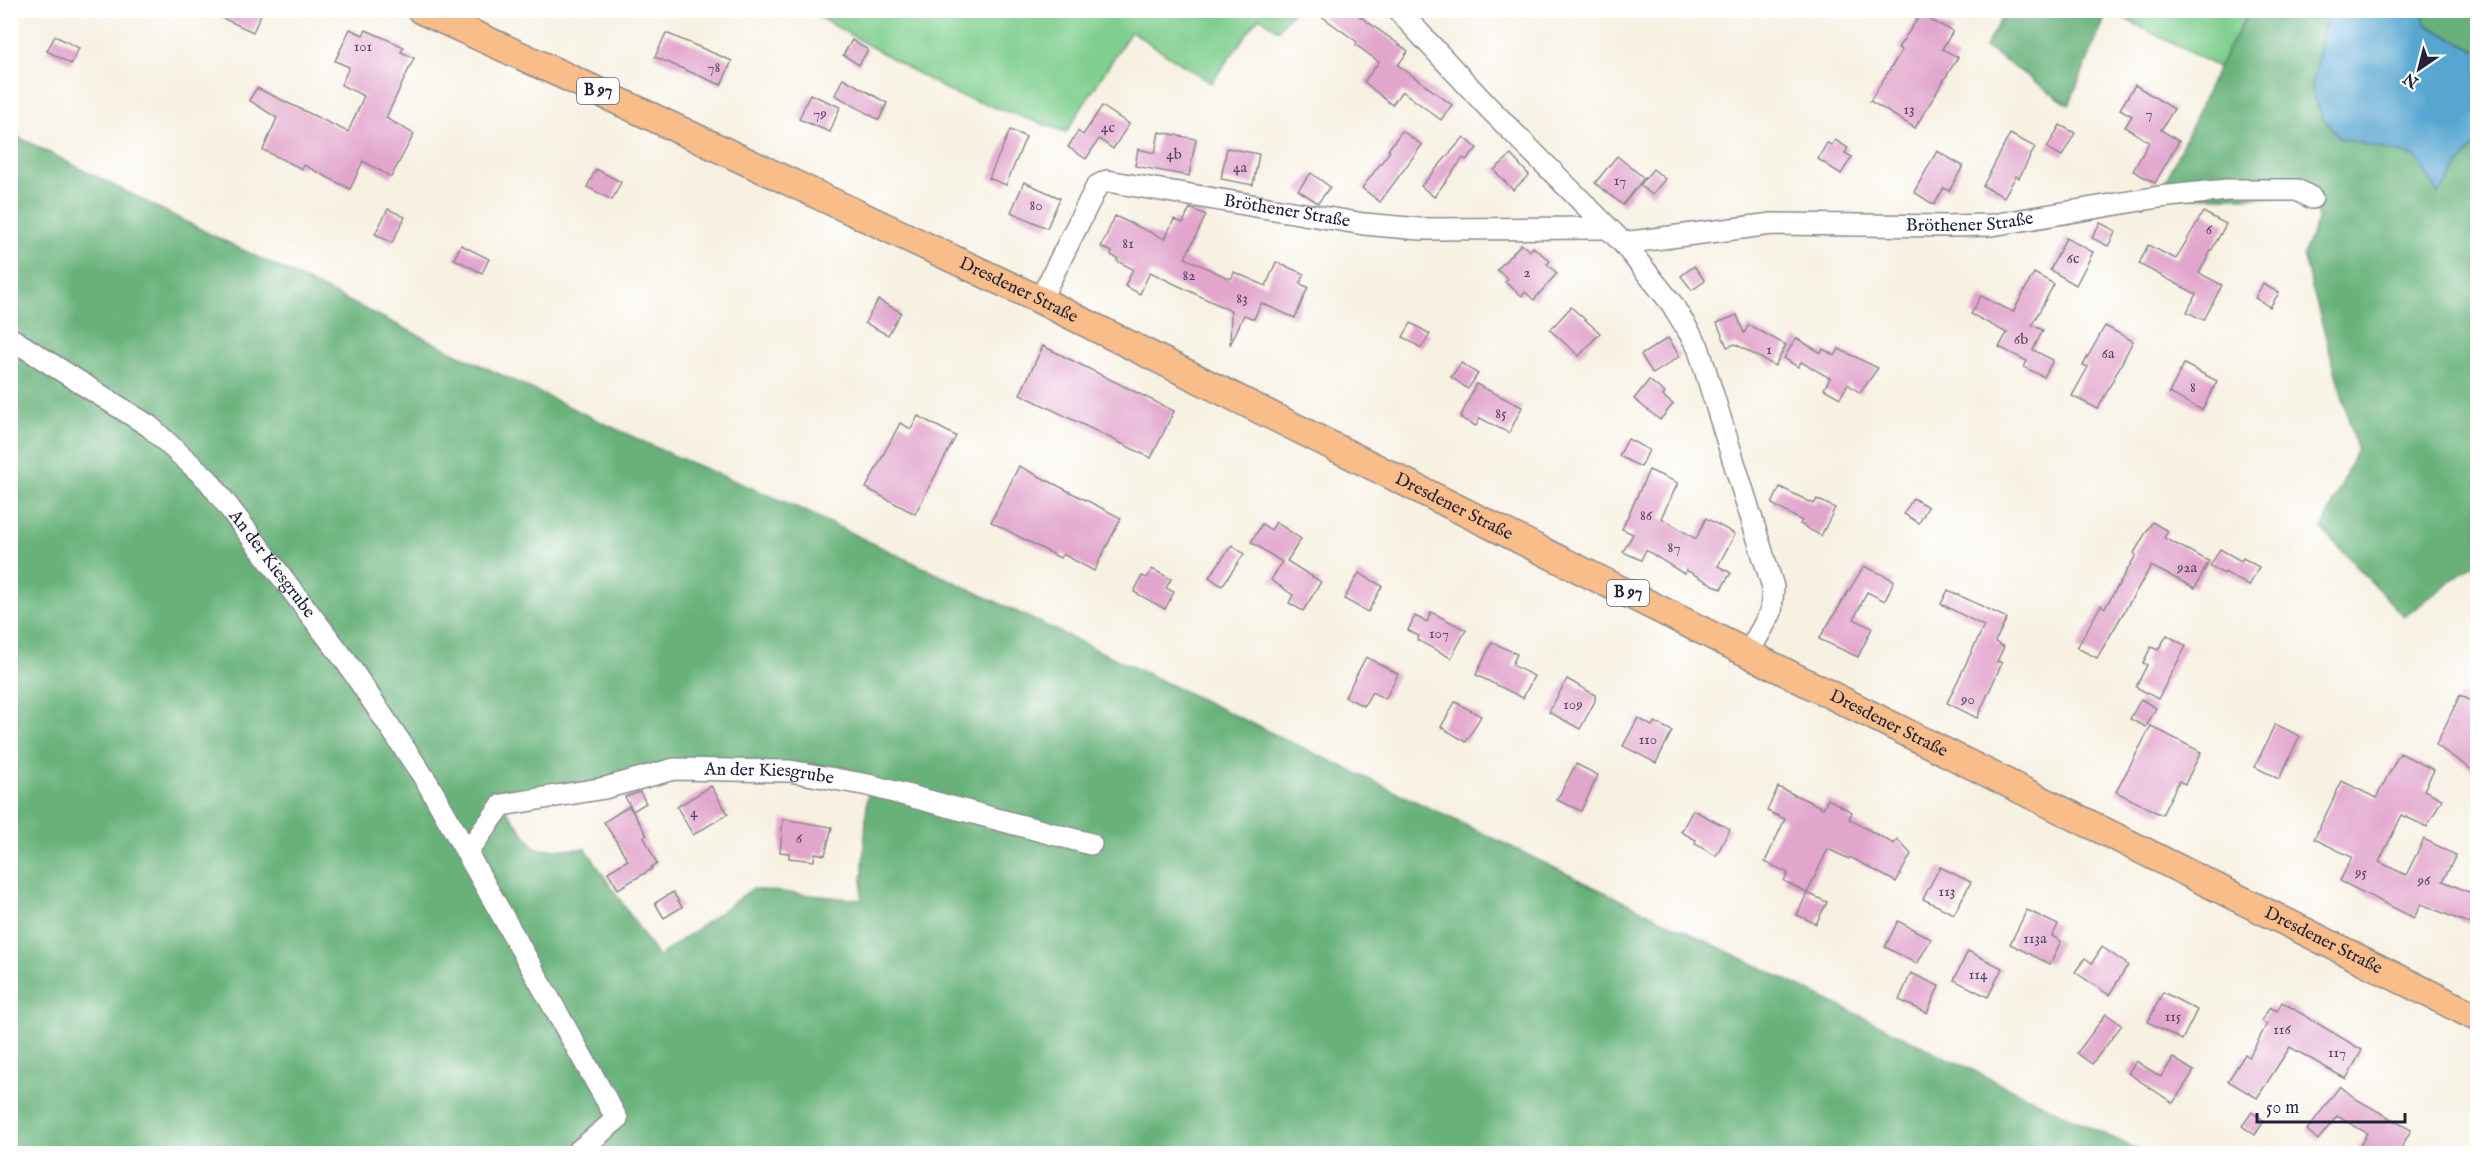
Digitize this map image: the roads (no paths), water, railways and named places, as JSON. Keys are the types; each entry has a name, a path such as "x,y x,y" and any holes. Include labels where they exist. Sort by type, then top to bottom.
{"main road":[{"name":"Dresdener Straße","path":"421,10 1040,300 2478,1018"}],"street":[{"path":"1398,10 1606,228 1623,243 1672,304 1698,348 1773,587 1771,612 1749,654"},
{"name":"Bröthener Straße","path":"1040,300 1097,186 1107,181 1364,224 1420,229 1606,228"},
{"name":"Bröthener Straße","path":"1623,243 1772,224 1992,225 2159,197 2227,190 2297,190 2312,198"},
{"name":"An der Kiesgrube","path":"10,338 148,426 208,480 345,660 427,782 617,1119 575,1154"},
{"name":"An der Kiesgrube","path":"466,852 502,805 605,788 674,769 790,771 868,785 1091,844"}],"water":[{"path":"2328,11 2423,11 2425,24 2477,52 2477,141 2439,194 2416,157 2340,138 2322,117 2312,88"}]}
